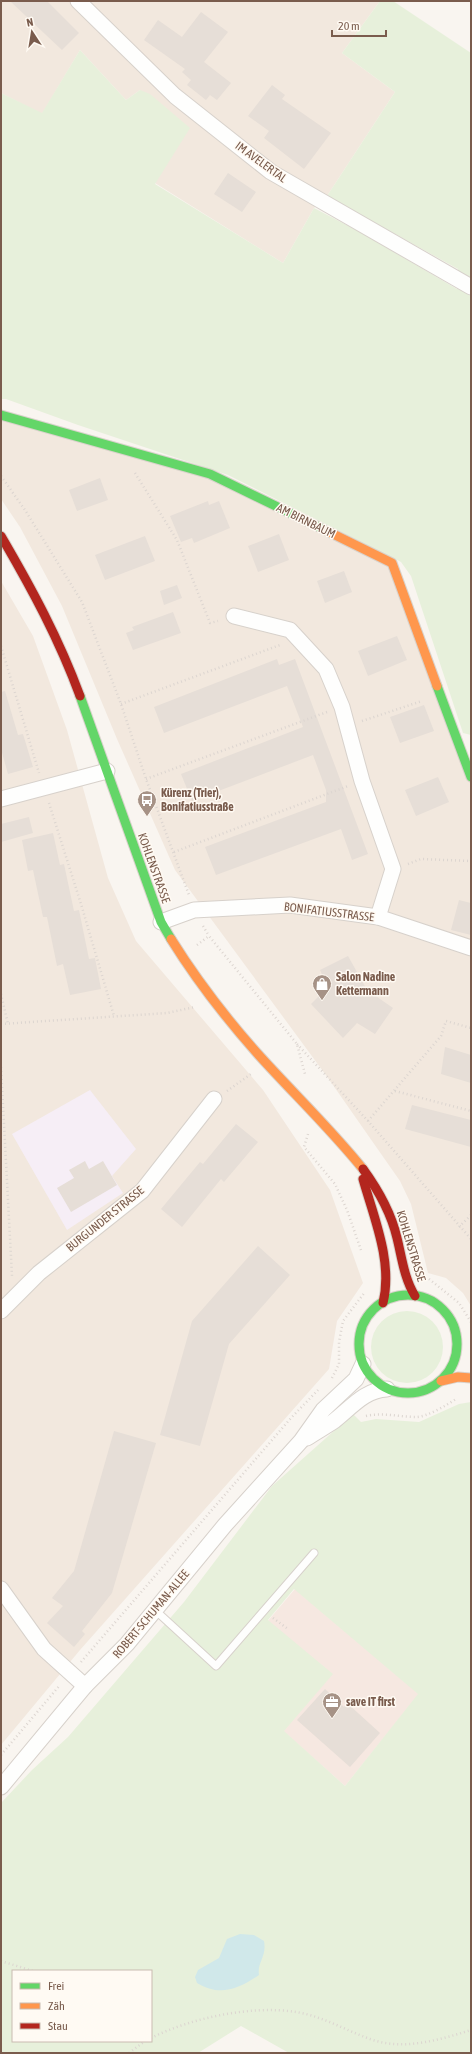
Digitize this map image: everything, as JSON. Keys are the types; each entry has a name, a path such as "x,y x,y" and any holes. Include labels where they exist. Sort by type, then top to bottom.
{"main road":[{"name":"AM BIRNBAUM","path":"1,415 210,474 392,563 471,777"},
{"name":"KOHLENSTRASSE","path":"1,536 36,594 65,655 161,922 182,957 217,1004 256,1052 314,1112 358,1163 384,1201 395,1230 405,1276 415,1296"},
{"name":"KOHLENSTRASSE","path":"358,1163 377,1232 386,1273 387,1286 383,1303"},
{"name":"KOHLENSTRASSE","path":"441,1381 454,1363 457,1342 454,1328 444,1311 429,1300 415,1296 401,1296 383,1303 372,1311 362,1327 359,1346 363,1364 373,1378 387,1389 401,1393 415,1393 429,1389 441,1381 458,1377 471,1378"},
{"name":"KOHLENSTRASSE","path":"457,1342 467,1354"}],"street":[{"name":"IM AVELERTAL","path":"78,1 175,96 271,172 471,287"},
{"path":"234,616 290,630 326,670 342,707 362,781 393,869 378,917"},
{"path":"1,799 107,771"},
{"name":"BONIFATIUSSTRASSE","path":"161,922 194,910 290,905 378,917 471,948"},
{"name":"BURGUNDER STRASSE","path":"1,1311 39,1273 142,1191 214,1099"},
{"name":"ROBERT-SCHUMAN-ALLEE","path":"1,1787 85,1686 127,1644 230,1519 301,1441 323,1410 356,1379 363,1364"},
{"name":"ROBERT-SCHUMAN-ALLEE","path":"301,1441 333,1421 371,1392 387,1389"},
{"path":"1,1589 44,1649 72,1672 85,1686"}],"lane":[{"path":"155,1610 216,1666 314,1553"}],"path":[{"path":"121,448 139,481 177,540 210,623 234,616"},
{"path":"1,476 26,510 82,602 121,704 146,779 194,910 209,936"},
{"path":"121,704 283,645"},
{"path":"1,646 114,1016"},
{"path":"347,726 441,695"},
{"path":"146,779 342,707"},
{"path":"174,852 362,781"},
{"path":"393,869 421,859 471,861"},
{"path":"1,994 8,1024"},
{"path":"1,1024 167,1013 196,1006 217,1004"},
{"path":"368,1120 442,1036 446,1021 471,1028"},
{"path":"297,1044 368,1120 471,1240"},
{"path":"1,1066 13,1298"},
{"path":"214,1099 253,1073"},
{"path":"395,1091 471,1112"},
{"path":"314,1112 304,1147 335,1184 347,1210 361,1252"},
{"path":"459,1227 471,1215"},
{"path":"426,1274 459,1303 471,1322"},
{"path":"342,1392 331,1379 339,1364 339,1342 343,1321 367,1287"},
{"path":"1,1755 291,1418 311,1396 321,1388"},
{"path":"354,1404 366,1416 377,1413 418,1417 444,1406 456,1398 463,1397"},
{"path":"263,1610 288,1629"},
{"path":"1,1961 29,1970"},
{"path":"152,2037 192,2022 235,2013 273,2010 296,2012 317,2017 372,2040 397,2044 433,2041 471,2030"},
{"path":"129,2053 144,2042"}],"shaded area":[{"path":"1,1 380,1 342,53 395,92 327,196 314,208 283,263 155,183 140,90 126,100 80,50 42,114 1,93"},
{"path":"1,418 210,474 392,563 471,778 471,1306 463,1293 446,1278 428,1273 411,1204 400,1181 328,1078 175,870 117,739 62,606 20,527 1,499"},
{"path":"1,581 33,636 67,730 108,878 136,941 263,1090 330,1190 363,1283 337,1321 329,1369 80,1650 1,1745"},
{"path":"90,1090 136,1149 112,1176 123,1193 67,1230 12,1134"},
{"path":"295,1589 419,1694 345,1786 221,1676"}],"green space":[{"path":"380,1 393,1 471,53 471,735 463,733 411,576 401,562 228,475 78,425 6,399 1,399 1,93 42,113 80,50 126,100 140,90 150,94 190,128 155,184 283,263 314,208 358,231 457,289 458,269 327,196 395,92 342,53"},
{"path":"407,1311 427,1317 437,1327 443,1347 437,1367 427,1377 407,1383 387,1377 377,1367 371,1347 377,1327 387,1317"},
{"path":"471,1402 471,2053 289,2053 241,2026 198,2053 1,2053 1,1803 32,1770 68,1737 184,1602 272,1486 353,1414 361,1422 376,1419 419,1422 459,1404","holes":["294,1589 418,1694 345,1786 284,1731 333,1674 268,1620"]}],"water":[{"path":"240,1934 254,1935 264,1941 265,1947 259,1966 259,1975 244,1984 229,1990 213,1990 197,1983 195,1977 198,1970 219,1958 227,1939"}],"building":[{"path":"10,1 47,1 79,33 62,50"},
{"path":"201,12 228,32 204,62 231,83 217,100 210,95 206,100 187,85 191,80 182,72 185,69 144,40 158,20 182,37"},
{"path":"272,85 285,95 282,99 331,133 304,169 264,138 269,131 248,116"},
{"path":"228,173 256,192 242,212 214,194"},
{"path":"100,478 108,500 77,511 69,490"},
{"path":"208,501 209,505 219,501 230,528 194,543 192,538 181,542 170,516"},
{"path":"279,534 289,560 258,572 248,546"},
{"path":"145,536 155,561 105,580 95,555"},
{"path":"344,571 352,592 325,603 317,581"},
{"path":"177,585 182,598 164,605 160,591"},
{"path":"173,612 181,633 133,650 126,633 134,630 132,627"},
{"path":"397,636 407,660 368,676 358,651"},
{"path":"277,659 279,665 295,659 368,854 352,860 341,829 216,875 205,847 326,802 326,790 313,755 192,801 181,774 303,727 287,686 164,733 154,707"},
{"path":"5,691 18,735 23,734 33,767 8,774 1,749 1,692"},
{"path":"424,705 434,731 400,743 390,717"},
{"path":"438,777 449,802 416,816 405,790"},
{"path":"29,817 33,833 1,842 1,824"},
{"path":"53,833 60,865 64,864 74,911 79,910 89,959 95,958 101,989 70,995 63,964 57,966 47,917 43,917 33,870 28,871 22,840"},
{"path":"459,900 471,903 471,935 451,930"},
{"path":"348,956 367,990 393,1008 375,1034 357,1023 343,1038 311,1004 328,987 320,970"},
{"path":"445,1047 471,1055 471,1083 441,1074"},
{"path":"412,1105 471,1120 471,1147 405,1129"},
{"path":"236,1124 258,1142 224,1182 221,1179 182,1227 161,1209 200,1162 203,1164"},
{"path":"85,1161 89,1169 103,1161 117,1185 71,1212 57,1188 74,1178 69,1170"},
{"path":"258,1246 290,1275 229,1344 200,1446 160,1435 192,1321"},
{"path":"114,1431 156,1443 112,1593 82,1631 85,1634 74,1647 47,1623 63,1606 52,1598 74,1571"},
{"path":"325,1689 344,1707 347,1703 380,1733 350,1767 297,1720"}],"traffic: fast":[{"path":"1,415 210,474 327,531"},
{"path":"437,686 471,777"},
{"path":"80,696 161,922 171,939"},
{"path":"408,1295 427,1299 443,1309 453,1325 457,1344 453,1363 443,1379 427,1389 408,1393 389,1389 373,1379 363,1363 359,1344 363,1325 373,1309 389,1299 408,1295"}],"traffic: slow":[{"path":"327,531 392,563 437,686"},
{"path":"171,939 211,998 234,1026 270,1068 363,1169"},
{"path":"441,1381 458,1377 471,1378"}],"traffic: jam":[{"path":"1,536 44,614 63,654 80,696"},
{"path":"363,1169 374,1185 388,1211 406,1275 415,1296"},
{"path":"363,1179 377,1225 384,1256 386,1272 383,1303"}],"place":[{"name":"Kürenz (Trier), Bonifatiusstraße","path":"147,817"},
{"name":"Salon Nadine Kettermann","path":"322,1001"},
{"name":"save IT first","path":"332,1719"}]}
